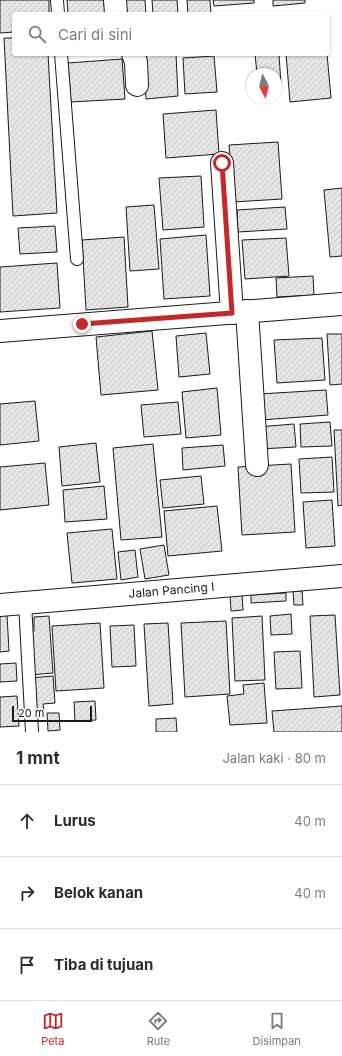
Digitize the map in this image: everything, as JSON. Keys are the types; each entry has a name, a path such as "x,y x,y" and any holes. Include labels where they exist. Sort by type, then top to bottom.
{"street":[{"path":"115,0 116,12"},
{"path":"134,56 136,62 137,85"},
{"path":"222,163 257,464"},
{"path":"0,331 342,304"},
{"name":"Jalan Pancing I","path":"0,605 342,576"}],"lane":[{"path":"57,0 58,12"},
{"path":"61,56 77,259"},
{"path":"25,603 32,732"}],"building":[{"path":"0,0 49,0 49,12 12,12 12,32 0,33"},
{"path":"67,0 104,0 105,12 68,12"},
{"path":"126,0 145,0 146,12 127,12"},
{"path":"152,0 177,0 178,12 153,12"},
{"path":"187,0 210,0 211,12 188,12"},
{"path":"213,0 254,0 254,3 214,6"},
{"path":"273,0 305,0 305,3 273,6"},
{"path":"4,38 12,38 12,56 48,56 57,213 13,216"},
{"path":"143,56 176,56 178,96 146,99"},
{"path":"214,56 217,92 185,94 183,58"},
{"path":"255,56 279,56 280,68 256,68"},
{"path":"286,56 327,56 331,98 290,102"},
{"path":"122,59 125,99 71,102 68,63"},
{"path":"216,110 219,154 166,158 163,114"},
{"path":"278,142 282,199 233,202 229,145"},
{"path":"201,176 204,227 163,230 159,178"},
{"path":"342,188 342,256 330,257 324,190"},
{"path":"154,205 159,269 130,271 126,207"},
{"path":"285,207 287,229 238,232 237,210"},
{"path":"55,226 57,252 20,254 18,228"},
{"path":"206,235 210,296 164,299 160,239"},
{"path":"124,237 128,307 86,310 82,240"},
{"path":"286,238 289,276 245,279 242,240"},
{"path":"57,263 60,308 0,312 0,267"},
{"path":"313,276 314,295 277,297 276,278"},
{"path":"152,331 158,390 101,395 96,337"},
{"path":"206,333 210,374 179,377 176,336"},
{"path":"327,334 342,334 342,384 330,385"},
{"path":"322,338 325,380 277,383 274,340"},
{"path":"217,388 221,435 186,438 182,392"},
{"path":"326,390 328,415 261,420 259,394"},
{"path":"35,401 39,441 0,445 0,404"},
{"path":"178,402 181,434 144,437 141,405"},
{"path":"330,422 332,446 301,447 300,424"},
{"path":"294,424 296,447 259,449 257,427"},
{"path":"334,430 342,430 342,505 338,506"},
{"path":"96,443 100,482 62,486 59,447"},
{"path":"153,444 162,537 121,540 113,448"},
{"path":"223,445 225,466 183,470 182,448"},
{"path":"332,457 334,492 301,493 299,459"},
{"path":"45,463 49,505 0,510 0,467"},
{"path":"291,464 295,532 242,535 238,467"},
{"path":"201,476 204,504 163,508 160,480"},
{"path":"104,486 107,519 65,522 63,490"},
{"path":"332,500 335,546 306,548 303,502"},
{"path":"217,506 222,551 168,556 164,511"},
{"path":"112,529 117,579 72,583 67,533"},
{"path":"164,545 169,575 145,579 140,549"},
{"path":"135,550 138,577 121,580 118,552"},
{"path":"293,591 302,591 303,605 294,605"},
{"path":"286,593 286,601 251,603 251,595"},
{"path":"230,594 242,594 243,610 231,611"},
{"path":"291,614 292,634 271,635 270,616"},
{"path":"7,615 9,651 0,652 0,616"},
{"path":"335,615 340,695 314,697 310,616"},
{"path":"49,616 53,673 30,675 27,632 34,631 34,617"},
{"path":"262,616 265,680 235,681 232,618"},
{"path":"226,621 230,694 185,697 181,623"},
{"path":"100,623 104,688 56,691 52,626"},
{"path":"168,623 173,704 149,706 144,624"},
{"path":"134,625 136,666 112,667 110,626"},
{"path":"300,651 302,688 276,689 274,652"},
{"path":"16,663 17,681 0,682 0,664"},
{"path":"53,676 55,703 43,704 44,711 33,712 30,678"},
{"path":"264,683 267,723 230,725 227,696 244,694 243,685"},
{"path":"17,696 19,726 0,727 0,697"},
{"path":"95,701 96,720 75,721 74,702"},
{"path":"342,706 342,732 274,732 272,711"},
{"path":"47,713 59,713 60,730 48,731"},
{"path":"176,718 177,732 156,732 156,719"}],"route":[{"path":"82,324 232,313 222,163"}]}
